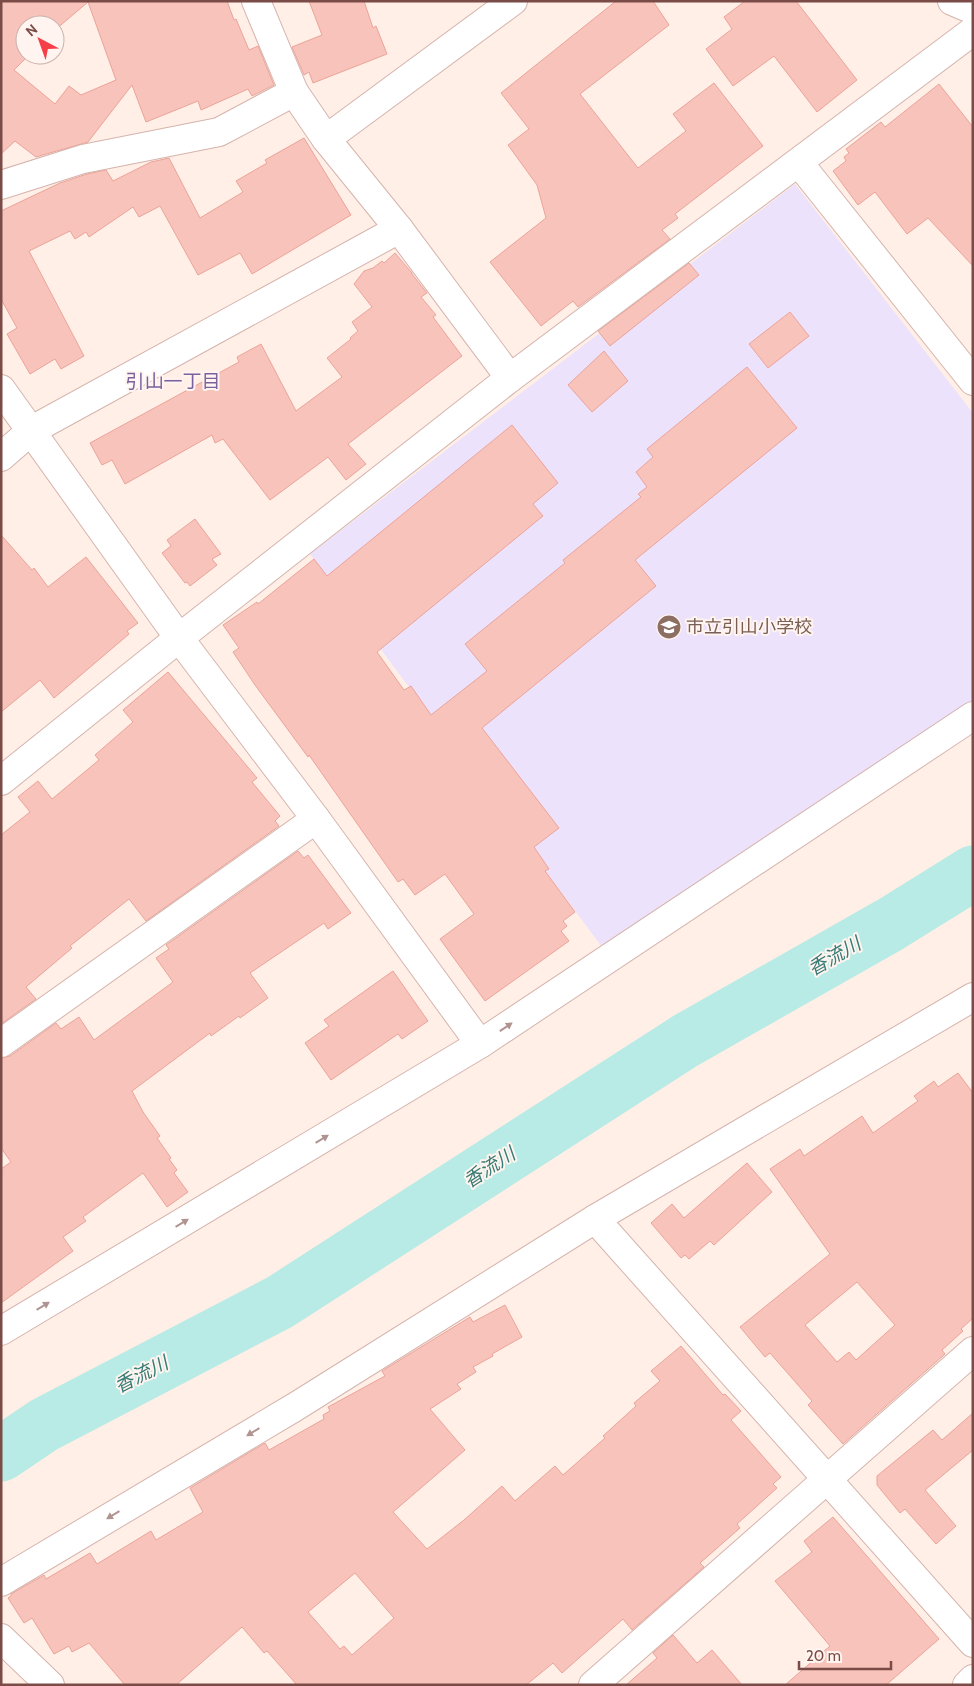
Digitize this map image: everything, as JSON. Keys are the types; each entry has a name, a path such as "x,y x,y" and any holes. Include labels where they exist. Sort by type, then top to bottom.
{"street":[{"path":"256,1 294,92 326,139 399,229 510,378"},
{"path":"326,139 513,1"},
{"path":"952,1 973,10"},
{"path":"1,781 179,638 510,378 973,31"},
{"path":"1,186 83,160 219,132 294,92"},
{"path":"798,163 968,365"},
{"path":"1,457 32,430 399,229"},
{"path":"1,389 179,638 316,819 480,1044"},
{"path":"1,1331 480,1044 973,716"},
{"path":"1,1044 316,819"},
{"path":"1,1582 295,1407 596,1219 973,997"},
{"path":"596,1219 973,1643"},
{"path":"593,1685 973,1351"},
{"path":"1,1638 50,1685"},
{"path":"967,1685 973,1679"}],"shaded area":[{"name":"市立引山小学校","path":"795,184 973,413 973,700 602,947 310,554"}],"building":[{"path":"1,1 227,1 249,50 258,46 274,85 252,96 248,89 201,110 198,101 146,122 132,85 88,142 36,157 15,141 1,154"},
{"path":"309,1 364,1 373,28 376,26 387,54 313,83 309,72 304,75 292,47 322,35"},
{"path":"616,1 653,1 669,25 580,94 638,168 686,131 673,114 714,83 763,146 675,214 678,218 662,230 670,239 578,307 573,301 541,326 490,262 546,218 537,185 508,145 529,129 501,93"},
{"path":"745,1 796,1 857,80 817,112 774,56 733,86 706,49 732,29 724,17"},
{"path":"939,84 973,127 973,266 928,218 907,234 875,192 858,205 833,171 846,161 844,157 849,153 846,149 881,122 885,127"},
{"path":"304,138 351,215 252,274 240,253 198,275 160,206 139,217 133,207 89,237 86,232 75,239 70,231 29,251 84,356 61,369 55,359 30,374 7,334 17,328 1,299 1,211 60,183 87,174 106,170 113,181 151,162 169,158 200,218 243,192 236,181 267,163 265,160"},
{"path":"395,253 427,293 421,297 436,315 433,317 462,356 348,444 366,464 346,480 328,457 270,500 223,439 215,443 212,435 125,484 112,460 102,465 90,443 239,362 237,357 261,344 296,411 342,377 327,358 351,339 358,331 352,322 372,307 354,284 364,271 373,268 382,261 384,263"},
{"path":"689,263 699,275 610,346 598,331"},
{"path":"790,312 809,336 768,368 749,344"},
{"path":"604,351 628,381 592,412 568,385"},
{"path":"747,367 797,428 635,560 656,586 482,728 559,828 534,847 549,869 545,871 575,912 563,921 567,926 561,931 569,941 485,1001 440,939 474,914 445,874 415,895 403,879 398,882 309,755 308,757 255,685 233,652 239,648 223,625 257,602 258,604 314,559 327,576 512,425 558,483 533,504 543,516 377,652 404,690 411,686 431,715 487,671 465,644 565,563 563,560 641,497 638,494 647,487 636,472 653,457 647,449"},
{"path":"195,519 221,554 212,559 217,565 190,586 187,582 185,583 162,553 171,546 167,540"},
{"path":"1,535 32,570 34,568 48,587 86,557 138,623 127,631 129,634 54,698 40,680 1,712"},
{"path":"168,672 257,778 252,782 280,816 275,821 279,826 146,921 129,899 70,946 72,948 26,987 36,999 1,1024 1,835 30,812 18,797 38,781 52,799 99,760 95,755 133,722 123,710"},
{"path":"298,851 304,858 308,855 351,913 328,929 324,923 250,973 268,998 211,1036 210,1033 132,1091 143,1112 160,1136 157,1138 177,1170 174,1173 188,1192 167,1207 143,1173 83,1217 86,1221 63,1237 73,1251 1,1303 1,1169 11,1162 1,1148 1,1058 10,1056 56,1023 61,1029 79,1017 94,1040 173,982 156,958 169,949 166,945"},
{"path":"393,971 428,1021 402,1039 398,1034 331,1080 305,1043 329,1026 324,1020"},
{"path":"958,1073 973,1093 973,1318 961,1329 963,1331 942,1350 945,1354 843,1444 808,1405 812,1401 770,1353 765,1357 740,1327 830,1254 770,1169 800,1149 804,1156 862,1116 873,1133 918,1101 914,1096 934,1081 938,1087","holes":["857,1282 895,1325 856,1360 849,1352 837,1362 805,1325"]},
{"path":"747,1163 772,1192 714,1245 710,1241 689,1259 685,1255 681,1258 651,1223 672,1204 684,1218"},
{"path":"505,1305 522,1337 473,1367 476,1372 457,1384 461,1389 430,1409 465,1450 393,1512 427,1549 464,1520 502,1486 515,1501 555,1466 563,1475 605,1438 603,1436 636,1406 634,1403 660,1381 651,1371 681,1346 723,1395 725,1394 741,1411 731,1420 781,1477 773,1484 777,1488 737,1524 740,1528 700,1563 704,1567 632,1630 623,1619 562,1673 553,1663 526,1685 297,1685 267,1651 264,1653 242,1627 176,1685 125,1685 89,1643 72,1652 69,1646 54,1654 32,1618 24,1623 8,1598 11,1594 44,1575 46,1579 90,1553 97,1564 151,1531 156,1540 203,1512 190,1488 265,1443 269,1450 324,1419 323,1415 330,1411 328,1407 385,1376 382,1371 470,1317 473,1322","holes":["355,1573 394,1618 352,1655 344,1646 340,1649 308,1612"]},
{"path":"973,1413 973,1450 925,1490 956,1526 936,1544 905,1509 900,1513 877,1485 877,1476 933,1430 942,1440"},
{"path":"833,1517 939,1639 886,1685 785,1685 830,1646 775,1581 812,1552 804,1541"},
{"path":"673,1635 697,1663 712,1650 742,1685 626,1685 657,1658 653,1653"}],"waterway":[{"name":"香流川","path":"1,1454 44,1425 280,1302 685,1041 891,924 973,873"}],"place":[{"name":"市立引山小学校","path":"669,627"}],"district":[{"name":"引山一丁目","path":"173,381"}]}
